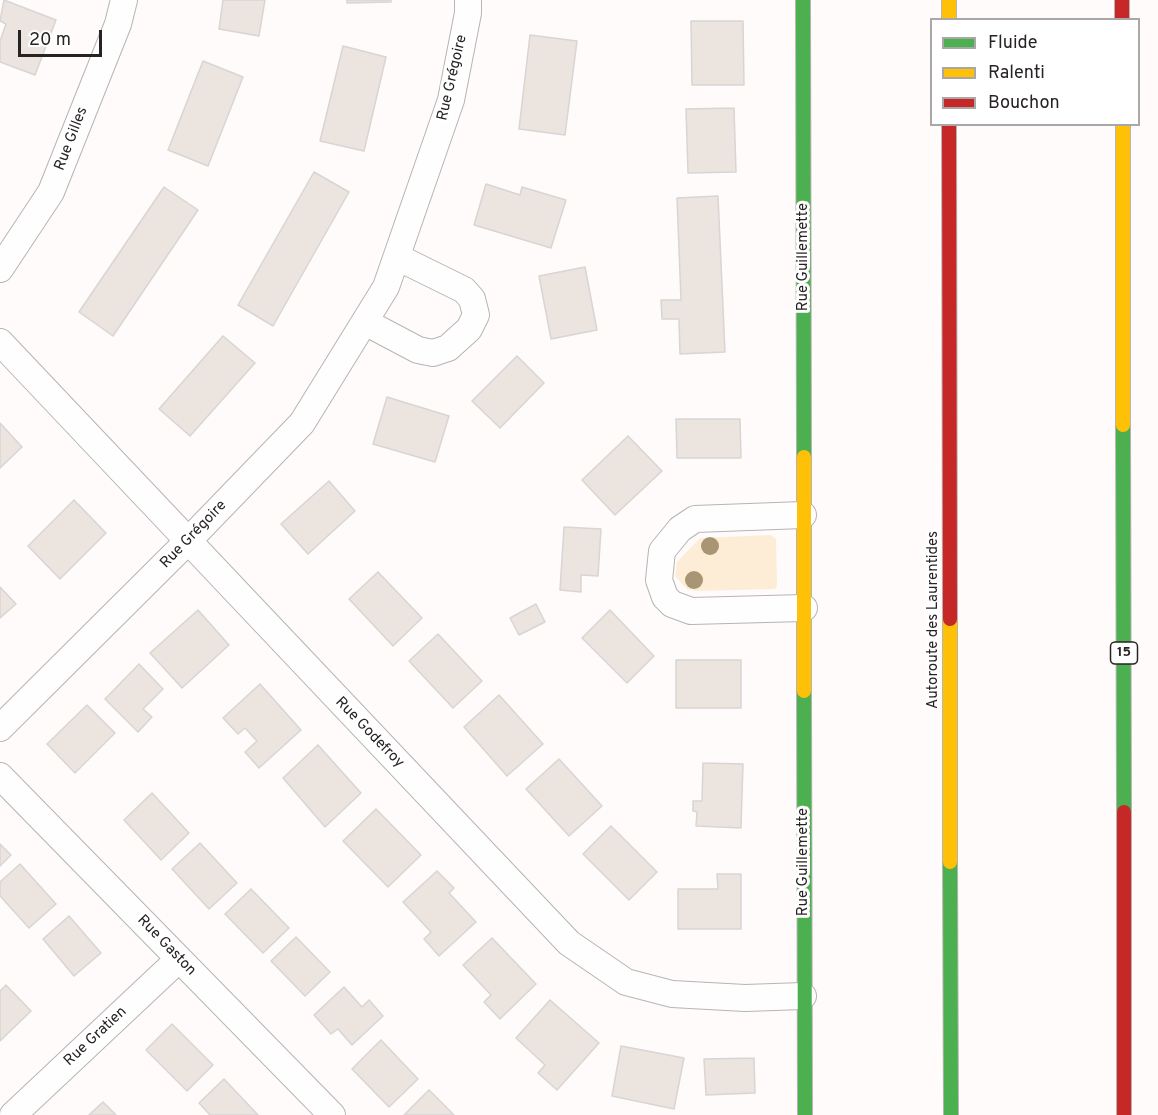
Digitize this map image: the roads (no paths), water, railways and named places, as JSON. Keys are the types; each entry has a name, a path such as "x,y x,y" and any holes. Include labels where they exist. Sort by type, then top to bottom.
{"main road":[{"name":"Rue Guillemette","path":"803,0 805,1115"},
{"path":"949,0 949,18"},
{"path":"1122,0 1122,18"},
{"name":"Autoroute des Laurentides","path":"949,126 951,1115"},
{"name":"15","path":"1123,126 1124,1115"},
{"path":"1124,1031 1135,1115"}],"street":[{"name":"Rue Gilles","path":"0,269 51,192 118,24 124,0"},
{"name":"Rue Grégoire","path":"0,729 302,423 386,287 451,100 468,13 468,0"},
{"path":"365,322 418,350 433,353 448,348 469,329 476,315 472,299 464,290 397,257"},
{"name":"Rue Godefroy","path":"0,342 187,542 570,943 626,982 672,994 745,998 803,996"},
{"path":"803,514 695,519 669,540 662,551 659,579 666,597 672,604 691,611 804,608"},
{"name":"Rue Gaston","path":"0,776 332,1115"},
{"name":"Rue Gratien","path":"13,1115 178,959"}]}
